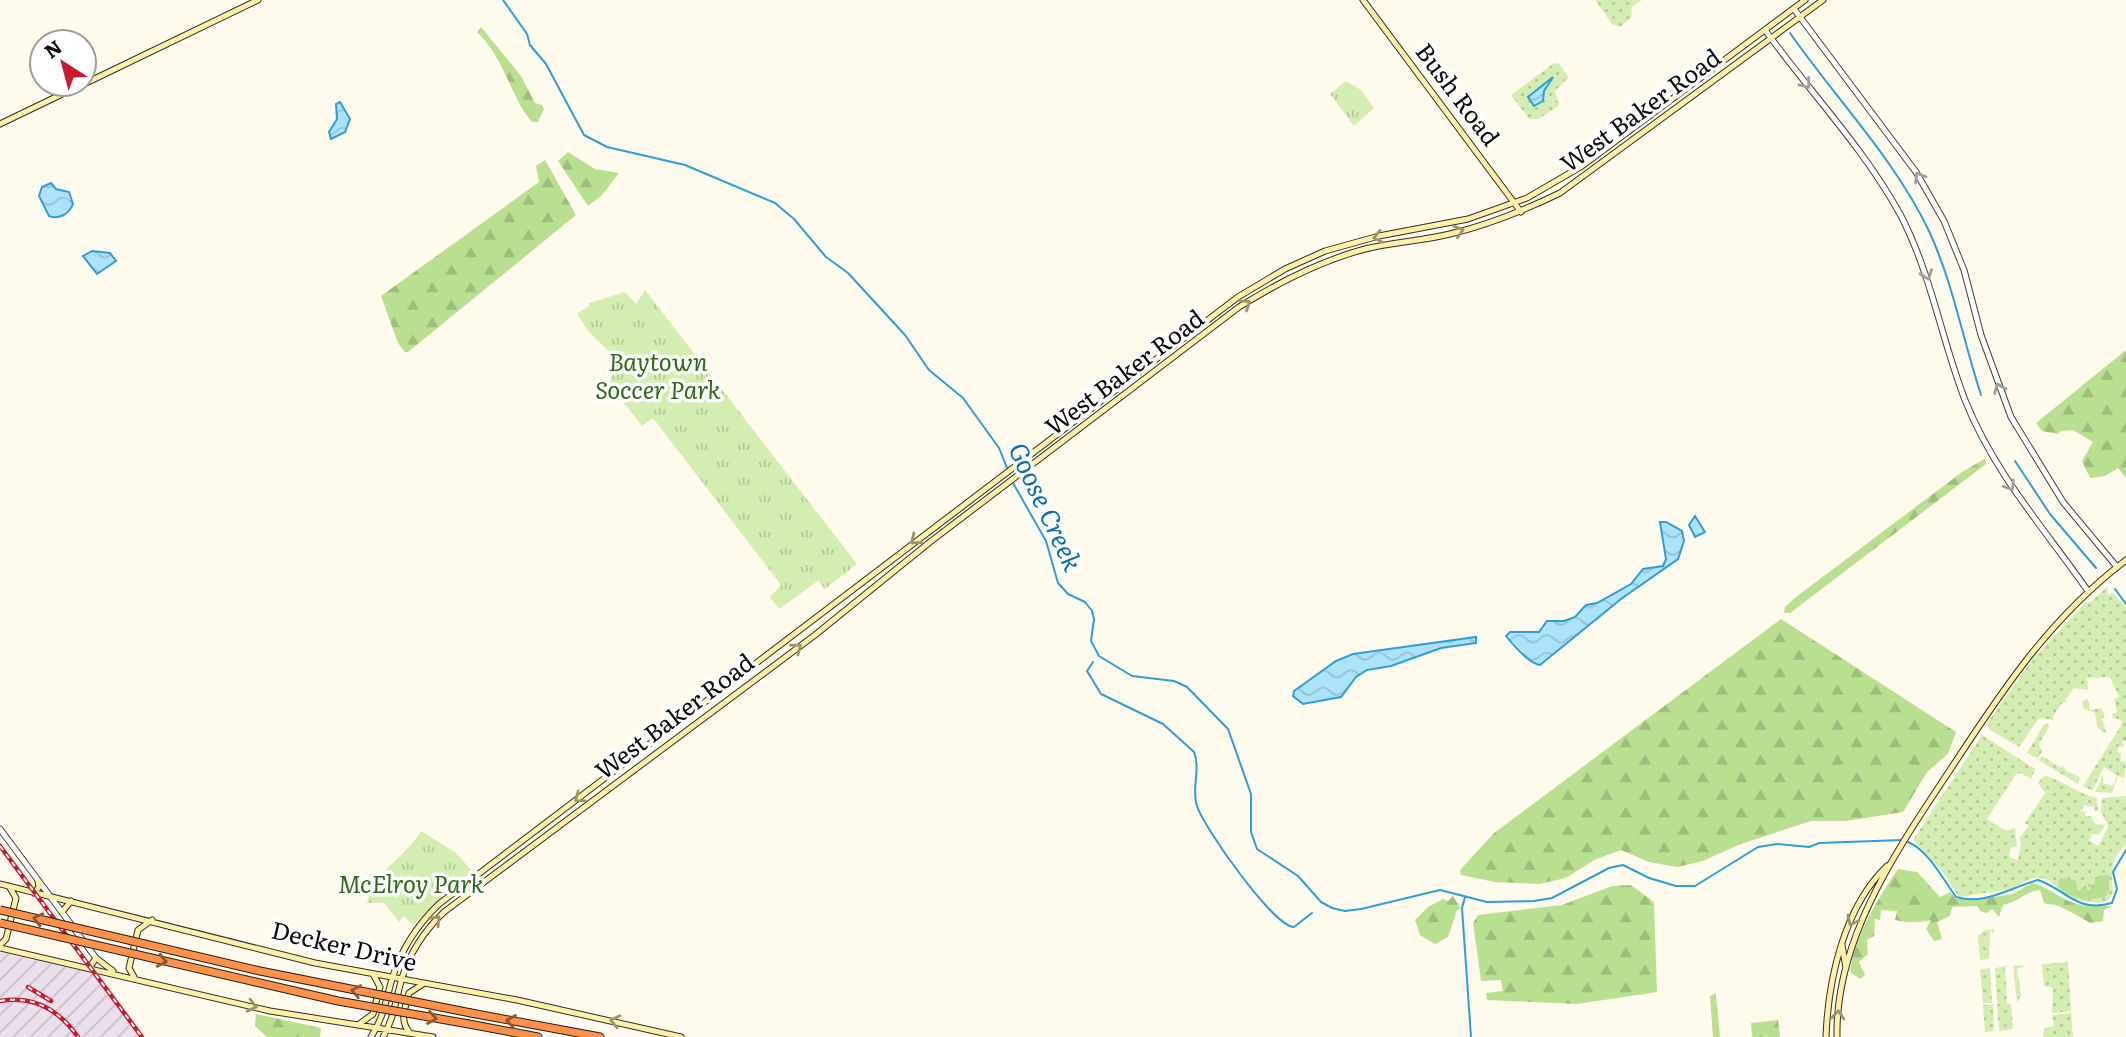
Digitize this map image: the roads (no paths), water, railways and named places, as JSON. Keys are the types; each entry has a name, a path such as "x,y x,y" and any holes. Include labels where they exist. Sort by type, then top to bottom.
{"highway":[{"name":"Decker Drive","path":"0,910 274,974 600,1037"},
{"name":"Decker Drive","path":"0,923 338,1001 538,1037"}],"main road":[{"path":"98,77 258,0"},
{"name":"Bush Road","path":"1363,0 1521,212"},
{"name":"West Baker Road","path":"371,1037 393,977 416,928 458,888 1238,296 1285,269 1325,251 1379,236 1468,219 1516,203 1560,180 1600,152 1805,0"},
{"name":"West Baker Road","path":"383,1037 402,979 424,934 464,896 725,701 1171,359 1271,287 1328,261 1367,248 1451,234 1521,212 1560,192 1823,0"},
{"path":"1679,93 1685,102"},
{"path":"0,124 55,98"},
{"path":"1600,152 1606,161"},
{"path":"1416,230 1419,240"},
{"path":"1325,251 1328,261"},
{"path":"1165,351 1171,359"},
{"path":"1826,1037 1830,991 1842,945 1861,902 1889,864 2016,670 2088,591 2126,561"},
{"path":"719,692 725,701"},
{"path":"562,810 567,818"},
{"path":"1837,1037 1840,993 1846,968 1866,913 1889,864"},
{"path":"34,892 39,887 38,881"},
{"name":"Decker Drive","path":"0,884 315,963 508,998 681,1037"},
{"path":"8,886 16,898 6,939 0,946 270,1010 433,1037"},
{"path":"458,888 464,896"},
{"path":"62,912 71,901"},
{"path":"135,978 129,968 138,930 152,920"},
{"path":"1842,945 1846,968"},
{"path":"90,967 96,958 117,974"},
{"path":"358,1025 373,1014 380,987 373,974"},
{"path":"411,1033 404,1026 406,1005 409,993 423,984"}],"street":[{"path":"1794,9 1916,172 1944,221 1964,270 1985,348 2011,417 2063,502 2117,567"},
{"path":"1765,30 1870,166 1898,211 1927,275 1964,399 1986,447 2022,505 2088,591"},
{"path":"0,829 96,958"}],"water":[{"path":"1553,77 1544,91 1543,101 1534,106 1528,97"},
{"path":"340,102 350,119 345,132 331,139 329,132 337,119 336,104"},
{"path":"51,183 56,189 69,192 73,204 60,217 49,216 39,196 42,187"},
{"path":"92,251 110,253 116,261 97,274 83,256"},
{"path":"1695,516 1705,532 1695,537 1689,525"},
{"path":"1660,522 1666,522 1682,531 1684,541 1678,559 1621,599 1540,665 1526,658 1506,636 1510,632 1539,632 1547,621 1564,621 1575,617 1586,605 1597,603 1631,584 1643,569 1663,566 1666,559"},
{"path":"1476,637 1476,643 1441,648 1391,666 1367,670 1356,677 1341,697 1303,704 1293,696 1294,691 1336,661 1353,654"}],"waterway":[{"name":"Goose Creek","path":"503,0 527,34 530,45 546,64 584,135 607,147 685,165 775,203 794,219 826,257 848,273 905,335 929,370 963,398 999,448 1007,468"},
{"path":"1790,33 1882,154 1915,204 1929,231 1951,291 1981,395"},
{"path":"2015,461 2050,514 2096,568"},
{"name":"Goose Creek","path":"1013,483 1046,541 1058,583 1068,594 1085,602 1092,611 1094,619 1091,641 1099,656 1132,676 1174,681 1187,687 1228,729 1251,794 1251,832 1257,849 1298,876 1321,902 1332,908 1345,911 1361,909 1440,890 1487,902 1534,901 1552,898 1609,868 1623,865 1649,878 1676,886 1695,886 1758,847 1777,844 1809,847 1819,843 1902,840"},
{"path":"2115,589 2126,604"},
{"path":"1093,662 1087,671 1101,694 1163,724 1194,752 1197,765 1195,799 1202,818 1256,895 1284,923 1294,927 1312,913"},
{"name":"Goose Creek","path":"1908,842 1929,858 1956,897 1987,897 2038,880 2080,903 2089,905 2112,903 2117,889 2113,872 2126,850"},
{"path":"1465,897 1462,908 1471,1037"}],"railway":[{"path":"0,846 142,1037"},
{"path":"28,987 51,1001"},
{"path":"0,1001 24,1000 45,1007 63,1019 78,1037"}],"park label":[{"name":"Baytown Soccer Park","path":"658,377"},
{"name":"McElroy Park","path":"411,885"}]}
